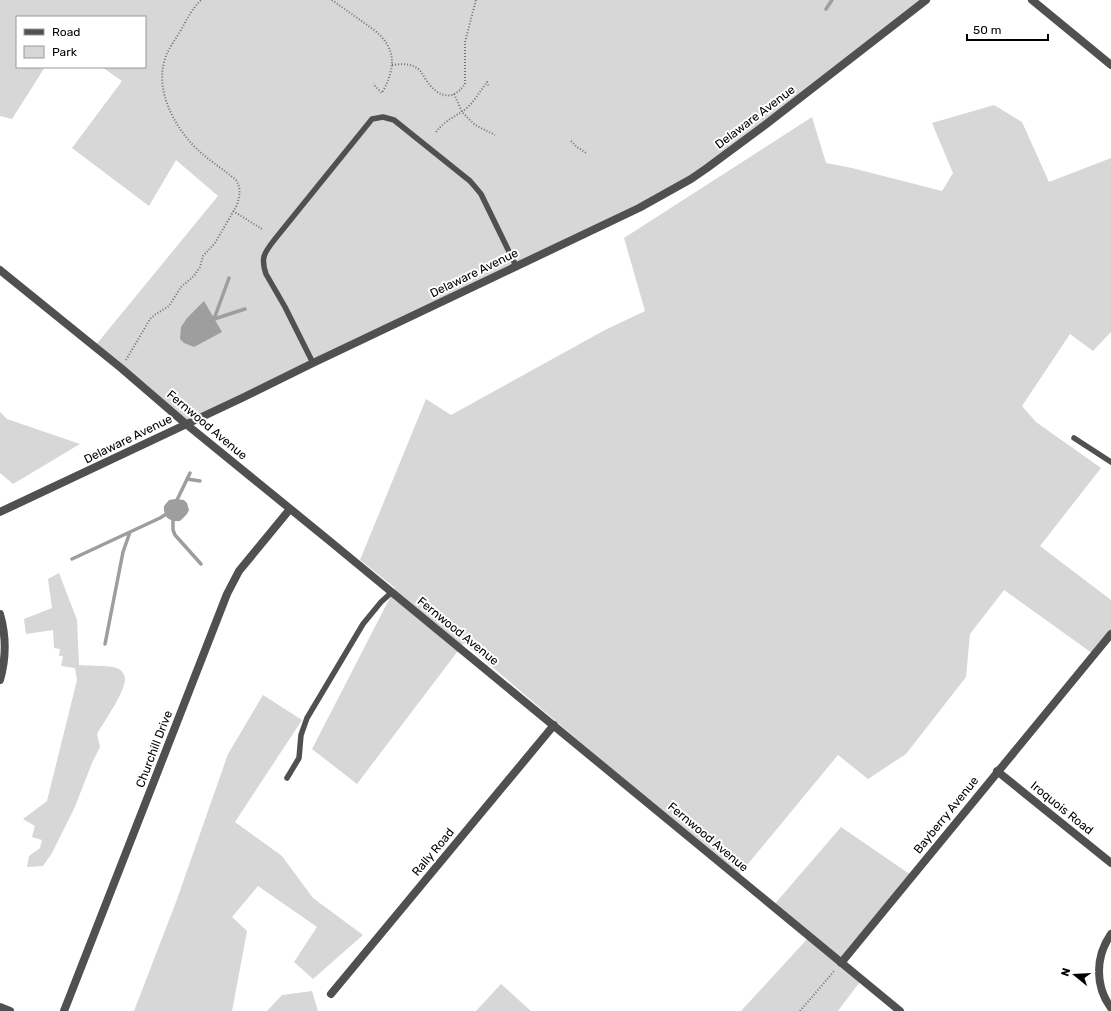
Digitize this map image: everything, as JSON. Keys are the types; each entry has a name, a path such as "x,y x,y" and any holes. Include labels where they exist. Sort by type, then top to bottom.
{"street":[{"name":"Delaware Avenue","path":"0,512 640,208 691,179 766,126 926,0"},
{"path":"1032,0 1111,65"},
{"name":"Fernwood Avenue","path":"0,270 121,368 186,424 900,1011"},
{"name":"Churchill Drive","path":"64,1011 232,582 239,571 290,509"},
{"path":"0,614 5,646 0,680"},
{"name":"Bayberry Avenue","path":"841,963 997,771 1111,634"},
{"name":"Rally Road","path":"331,994 554,725"},
{"name":"Iroquois Road","path":"997,771 1111,863"},
{"path":"1111,934 1100,960 1099,977 1102,994 1111,1008"},
{"path":"0,1007 10,1011"}],"lane":[{"path":"313,363 285,307 266,274 263,257 275,239 372,120 383,117 394,120 470,181 481,194 516,266"},
{"path":"1074,438 1111,462"},
{"path":"287,778 299,758 301,735 307,718 363,624 381,602 392,592"}],"path":[{"path":"121,368 150,319 169,306 181,287 194,276 200,267 203,256 216,243 237,204 240,194 237,182 189,141 167,104 162,81 162,68 167,54 192,10 201,0"},
{"path":"332,0 380,34 389,48 392,65 390,78 382,93 373,84"},
{"path":"392,65 408,64 415,66 424,75 432,87 442,96 454,94 465,84 465,42 476,0"},
{"path":"436,132 448,120 470,106 487,82 489,87"},
{"path":"454,94 462,112 475,125 495,135"},
{"path":"571,141 586,153"},
{"path":"233,211 262,229"},
{"path":"800,1011 841,963"}],"green space":[{"path":"0,0 925,0 691,179 186,424 95,346 218,196 176,160 149,206 72,148 122,81 103,68 146,68 146,16 16,16 16,68 44,68 12,119 0,116"},
{"path":"994,105 1022,122 1049,182 1111,158 1111,332 1093,351 1070,334 1022,406 1036,422 1101,468 1040,546 1111,600 1111,637 1096,656 1004,590 970,634 966,677 906,754 868,779 838,755 738,876 464,643 357,784 312,749 395,588 360,560 426,399 451,415 605,330 645,311 624,238 812,117 826,163 852,168 942,191 953,173 932,123"},
{"path":"0,412 7,419 80,444 13,484 0,473"},
{"path":"59,573 77,620 79,665 116,668 122,672 125,679 118,699 97,734 100,747 74,809 52,853 43,866 27,867 29,856 40,848 42,840 32,837 35,826 23,819 47,801 77,680 75,668 61,666 63,656 59,656 60,649 54,648 53,630 26,634 24,619 52,608 48,579"},
{"path":"263,695 302,720 235,822 282,856 313,898 363,935 313,979 294,962 317,927 258,886 232,917 247,931 232,1011 134,1011 176,902 228,754"},
{"path":"841,827 911,875 842,963 862,979 838,1011 741,1011 809,937 773,906"},
{"path":"501,984 531,1011 476,1011"},
{"path":"312,991 318,1011 267,1011 282,995"}],"shaded area":[{"path":"204,301 222,332 194,347 184,343 180,339 181,327 187,318"},
{"path":"169,500 184,500 187,503 189,510 180,521 170,520 166,516 164,510 164,506"}],"waterway":[{"path":"826,9 832,0"},
{"path":"214,319 229,278"},
{"path":"214,319 245,309"},
{"path":"177,500 190,473"},
{"path":"187,479 200,481"},
{"path":"72,559 168,513"},
{"path":"173,517 173,530 175,535 201,564"},
{"path":"105,644 123,552 130,532"}]}
